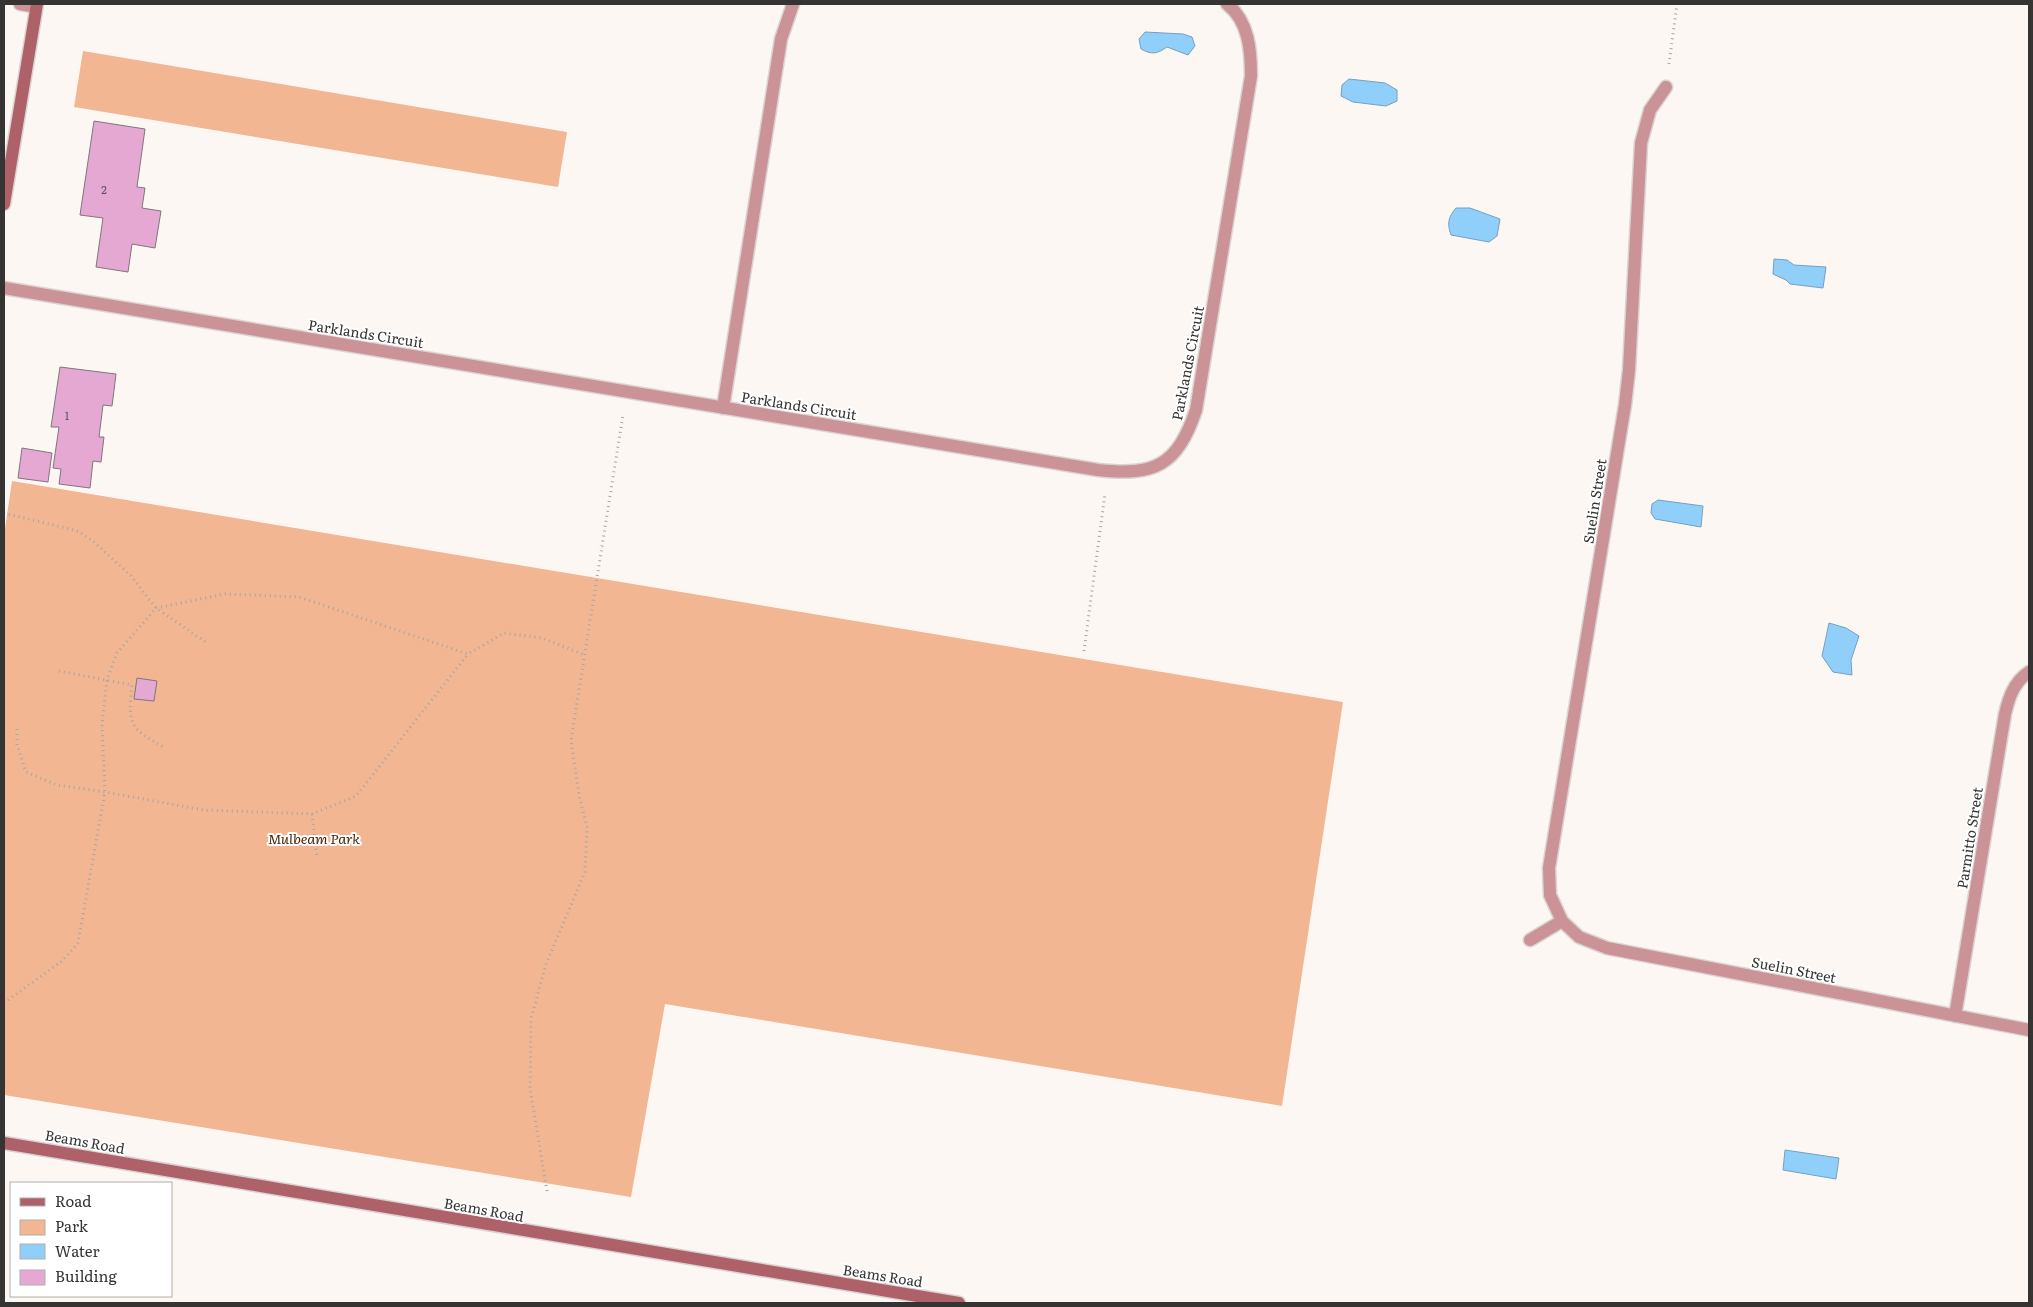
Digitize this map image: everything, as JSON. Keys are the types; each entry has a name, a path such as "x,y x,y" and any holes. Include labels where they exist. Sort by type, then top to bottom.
{"main road":[{"path":"4,204 36,5"},
{"name":"Beams Road","path":"4,1143 959,1303"}],"street":[{"path":"20,4 36,5"},
{"name":"Parklands Circuit","path":"723,408 781,40 793,4"},
{"name":"Parklands Circuit","path":"4,288 1108,471 1139,471 1156,466 1170,456 1185,439 1196,410 1251,76 1251,55 1248,36 1239,18 1227,4"},
{"name":"Suelin Street","path":"1666,87 1650,110 1641,143 1629,370 1625,404 1549,868 1550,895 1562,921 1579,937 1607,948 2029,1030"},
{"name":"Parmitto Street","path":"1955,1016 2005,714 2009,698 2015,686 2029,672"},
{"path":"1530,940 1562,921"}],"path":[{"path":"1666,87 1677,4"},
{"path":"547,1191 530,1089 530,1019 546,964 585,872 587,827 579,795 570,740 627,392"},
{"path":"1084,651 1108,471"},
{"path":"4,513 78,531 93,541 131,576 156,608 207,643"},
{"path":"4,1003 62,962 78,944 105,792 102,725 107,680 117,653 156,608 224,594 299,597 468,654"},
{"path":"17,729 17,744 26,772 57,785 202,810 312,814 356,796 468,654 504,633 542,638 585,655"},
{"path":"59,671 132,686 132,724 138,731 165,748"},
{"path":"312,814 317,857"}],"green space":[{"path":"83,51 567,132 558,187 74,107"},
{"name":"Mulbeam Park","path":"12,481 1343,702 1282,1106 665,1004 631,1197 4,1095 4,535"}],"water":[{"path":"1145,32 1183,34 1192,37 1195,46 1188,55 1167,47 1151,53 1141,49 1139,39"},
{"path":"1349,79 1385,83 1397,90 1397,101 1386,106 1353,102 1341,96 1342,85"},
{"path":"1456,208 1470,208 1500,219 1497,236 1489,242 1451,235 1449,221 1451,214"},
{"path":"1774,259 1787,260 1794,265 1826,267 1823,288 1790,284 1773,274"},
{"path":"1658,500 1703,506 1701,527 1655,519 1651,513 1652,504"},
{"path":"1829,623 1846,628 1859,636 1851,660 1852,675 1833,672 1822,656"},
{"path":"1785,1150 1839,1158 1836,1179 1783,1170"}],"building":[{"path":"94,121 145,129 137,187 145,188 142,208 161,211 155,248 132,244 128,272 96,267 103,218 80,215"},
{"path":"60,367 116,374 112,406 103,405 99,437 104,437 101,462 93,461 90,488 59,484 61,469 53,468 59,427 51,427"},
{"path":"22,448 52,453 48,482 18,478"},
{"path":"137,678 157,681 154,701 134,699"}]}
